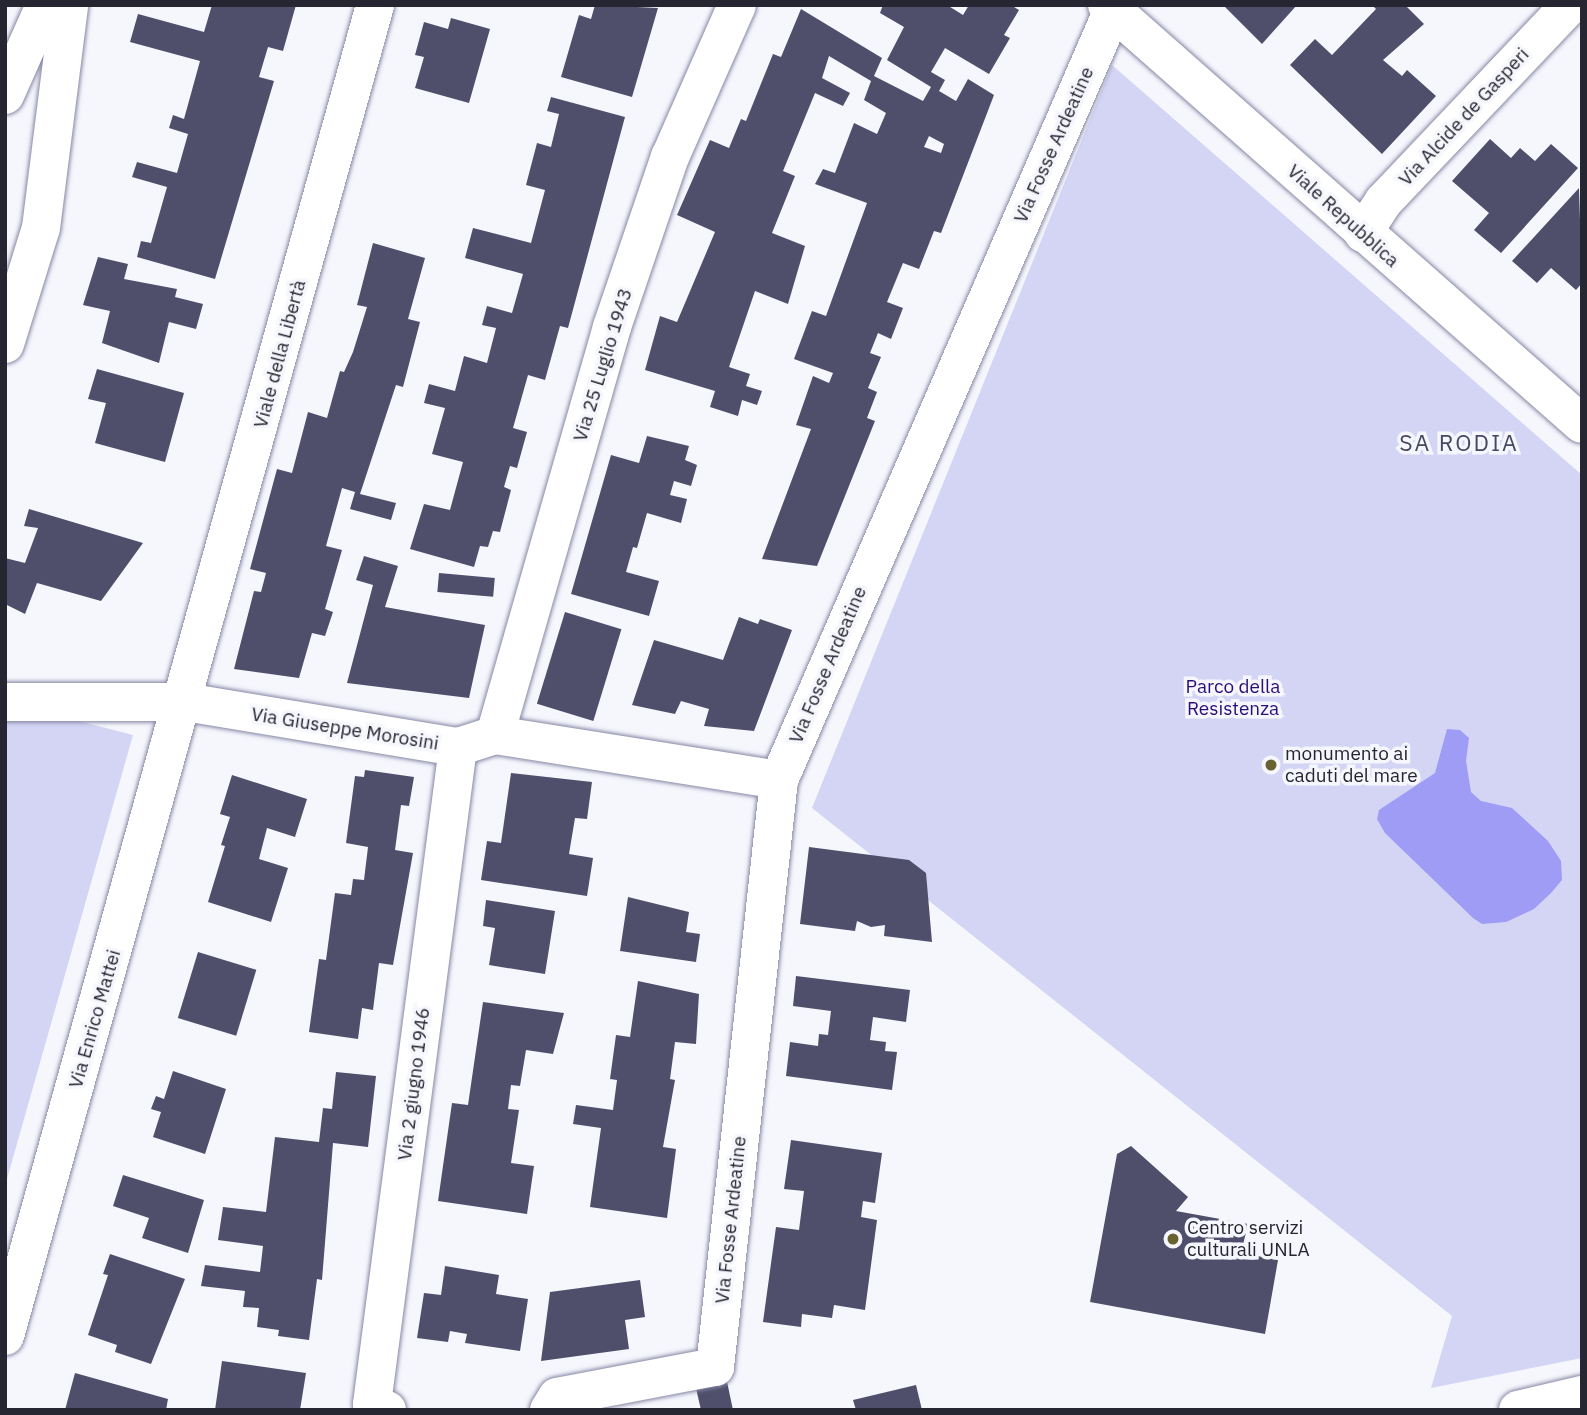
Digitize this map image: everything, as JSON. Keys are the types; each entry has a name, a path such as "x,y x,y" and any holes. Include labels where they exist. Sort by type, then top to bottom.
{"street":[{"path":"5,95 45,5"},
{"path":"5,344 15,276 41,228 69,5"},
{"name":"Viale della Libertà","path":"185,702 375,5"},
{"name":"Via 25 Luglio 1943","path":"495,735 612,327 670,157 737,5"},
{"name":"Via Alcide de Gasperi","path":"1363,233 1384,201 1570,5"},
{"name":"Viale Repubblica","path":"1111,7 1363,233 1582,424"},
{"name":"Via Fosse Ardeatine","path":"550,1410 557,1397 715,1367 779,780 1111,7"},
{"name":"Via Giuseppe Morosini","path":"5,727 75,699"},
{"name":"Via Giuseppe Morosini","path":"5,702 75,699 185,702 458,747 495,735 779,780"},
{"name":"Via Enrico Mattei","path":"5,1336 185,702"},
{"name":"Via 2 giugno 1946","path":"387,1410 372,1404 458,747"},
{"path":"1518,1410 1582,1395"}],"green space":[{"name":"Parco della Resistenza","path":"1112,65 1582,475 1582,1358 1431,1388 1452,1316 812,808"},
{"path":"21,706 133,735 5,1186 5,712"}],"shaded area":[{"path":"1447,729 1460,730 1469,738 1466,761 1471,792 1481,801 1512,808 1548,841 1561,861 1562,880 1551,893 1534,909 1506,922 1482,924 1473,918 1385,833 1377,819 1379,810 1435,773"}],"building":[{"path":"212,5 296,5 283,51 268,47 259,77 274,81 215,279 137,257 141,241 151,243 167,187 132,177 137,162 177,173 188,134 169,128 173,115 184,119 200,61 130,42 138,14 204,32"},
{"path":"595,5 658,8 632,97 561,77 579,15 591,19"},
{"path":"883,5 947,5 963,15 969,5 1011,5 1019,10 1004,35 1010,38 989,74 945,48 931,72 945,80 939,91 956,101 968,79 994,95 941,233 934,231 919,269 903,263 887,302 903,308 891,339 878,333 870,353 881,357 868,388 877,392 867,418 875,421 817,566 762,559 811,429 796,425 813,376 829,383 833,373 794,359 812,311 826,316 867,203 815,184 823,169 835,173 854,123 877,134 886,113 864,100 871,81 829,56 822,78 850,93 843,106 815,93 783,171 795,176 772,233 805,246 788,304 755,291 729,367 750,374 746,386 762,391 757,405 742,400 738,416 710,407 715,391 645,370 660,316 677,322 715,232 677,215 710,140 729,148 741,119 746,121 773,54 781,57 801,9 882,58 874,76 923,101 931,87 887,60 904,27 880,13","holes":["929,136 944,144 941,153 924,147"]},
{"path":"1223,5 1297,5 1262,44"},
{"path":"1372,5 1405,5 1424,24 1383,60 1402,76 1407,70 1436,96 1382,154 1290,65 1315,39 1332,55 1376,9"},
{"path":"451,18 490,29 469,103 415,88 424,57 415,55 424,22 448,29"},
{"path":"551,97 625,117 568,328 560,326 545,380 528,375 513,428 527,432 517,468 510,466 504,487 511,490 500,532 493,531 488,547 480,546 474,567 410,549 424,504 450,510 463,462 432,454 445,408 424,403 429,384 455,391 464,356 487,363 496,328 482,325 487,306 512,313 523,274 465,258 473,228 531,243 545,190 526,185 537,143 551,147 559,114 547,111"},
{"path":"1490,139 1511,158 1520,148 1535,161 1551,144 1578,168 1501,253 1474,230 1489,213 1452,181"},
{"path":"1579,188 1582,283 1576,290 1551,268 1537,283 1512,261"},
{"path":"373,243 425,258 408,319 420,322 403,387 396,385 360,494 396,503 391,520 350,509 355,492 342,488 326,546 342,550 325,609 333,612 325,636 312,633 299,678 234,669 254,591 261,592 266,573 250,569 277,469 292,473 308,412 327,418 340,371 344,372 353,352 367,307 357,305"},
{"path":"98,257 128,264 124,279 177,289 175,297 203,304 196,329 169,322 159,363 102,343 110,311 83,305"},
{"path":"97,369 184,393 165,462 95,443 106,403 88,399"},
{"path":"647,436 689,446 685,460 697,465 691,486 674,481 670,495 687,499 681,523 647,513 637,548 633,547 626,572 659,581 649,616 571,594 611,455 639,463"},
{"path":"29,509 143,543 101,601 37,583 25,614 5,604 5,558 25,563 38,528 24,526"},
{"path":"364,556 398,566 385,607 485,625 469,698 347,683 373,585 356,580"},
{"path":"439,573 495,578 493,597 437,592"},
{"path":"565,612 621,629 593,721 537,704"},
{"path":"739,617 758,624 760,619 792,630 754,731 704,726 709,709 681,701 675,714 632,705 654,640 723,660"},
{"path":"365,770 414,777 409,806 401,805 395,850 413,853 393,965 379,963 373,1010 362,1008 358,1039 309,1032 319,959 326,960 335,893 351,895 353,879 364,880 368,847 346,843 355,776 364,777"},
{"path":"511,773 592,782 587,819 575,818 569,854 593,858 587,896 481,880 487,841 501,843"},
{"path":"232,775 307,799 295,837 267,828 259,859 288,868 271,922 208,902 225,846 221,845 230,817 220,814"},
{"path":"809,847 909,860 926,873 932,942 884,936 885,925 871,927 857,921 855,931 800,924"},
{"path":"628,897 689,912 686,932 700,934 696,962 620,951"},
{"path":"486,900 555,911 545,974 489,965 495,928 483,926"},
{"path":"198,952 256,970 236,1036 178,1018"},
{"path":"796,976 910,990 906,1022 873,1017 870,1040 886,1042 885,1051 897,1052 892,1090 786,1076 790,1042 818,1046 819,1034 828,1035 831,1011 793,1006"},
{"path":"638,981 699,994 696,1044 675,1042 670,1079 675,1080 663,1147 676,1149 667,1218 590,1207 601,1128 573,1124 576,1105 613,1110 617,1080 610,1079 616,1035 630,1037"},
{"path":"483,1002 564,1013 553,1054 526,1050 520,1086 511,1085 508,1109 519,1110 511,1163 534,1166 527,1214 438,1201 452,1103 468,1105"},
{"path":"173,1071 226,1089 205,1154 153,1137 161,1112 151,1109 156,1096 164,1099"},
{"path":"336,1072 376,1076 368,1147 333,1143 322,1280 317,1279 309,1340 278,1336 279,1330 257,1327 259,1308 243,1307 245,1291 201,1286 205,1265 260,1272 263,1246 218,1240 223,1207 266,1212 275,1137 319,1142 323,1108 332,1109"},
{"path":"791,1140 882,1153 875,1203 863,1201 861,1217 877,1220 865,1310 834,1305 832,1318 802,1314 801,1327 763,1322 776,1227 799,1230 804,1191 784,1189"},
{"name":"Centro servizi culturali UNLA","path":"1131,1146 1188,1197 1176,1211 1248,1224 1241,1253 1278,1260 1265,1334 1090,1302 1117,1154"},
{"path":"123,1175 204,1200 188,1253 142,1238 149,1218 113,1206"},
{"path":"110,1254 185,1279 151,1364 115,1352 117,1345 88,1335 108,1275 103,1274"},
{"path":"445,1266 499,1275 496,1294 528,1299 520,1351 465,1343 467,1334 450,1331 448,1342 417,1338 424,1293 441,1295"},
{"path":"640,1280 645,1317 625,1320 629,1349 541,1361 550,1292"},
{"path":"222,1361 306,1373 300,1410 215,1410"},
{"path":"75,1373 168,1399 166,1410 65,1410"},
{"path":"726,1377 733,1410 701,1410 695,1384"},
{"path":"916,1385 922,1410 856,1410 853,1400"}],"place":[{"name":"monumento ai caduti del mare","path":"1271,765"},
{"name":"Centro servizi culturali UNLA","path":"1173,1239"}],"district":[{"name":"SA RODIA","path":"1459,442"}]}
